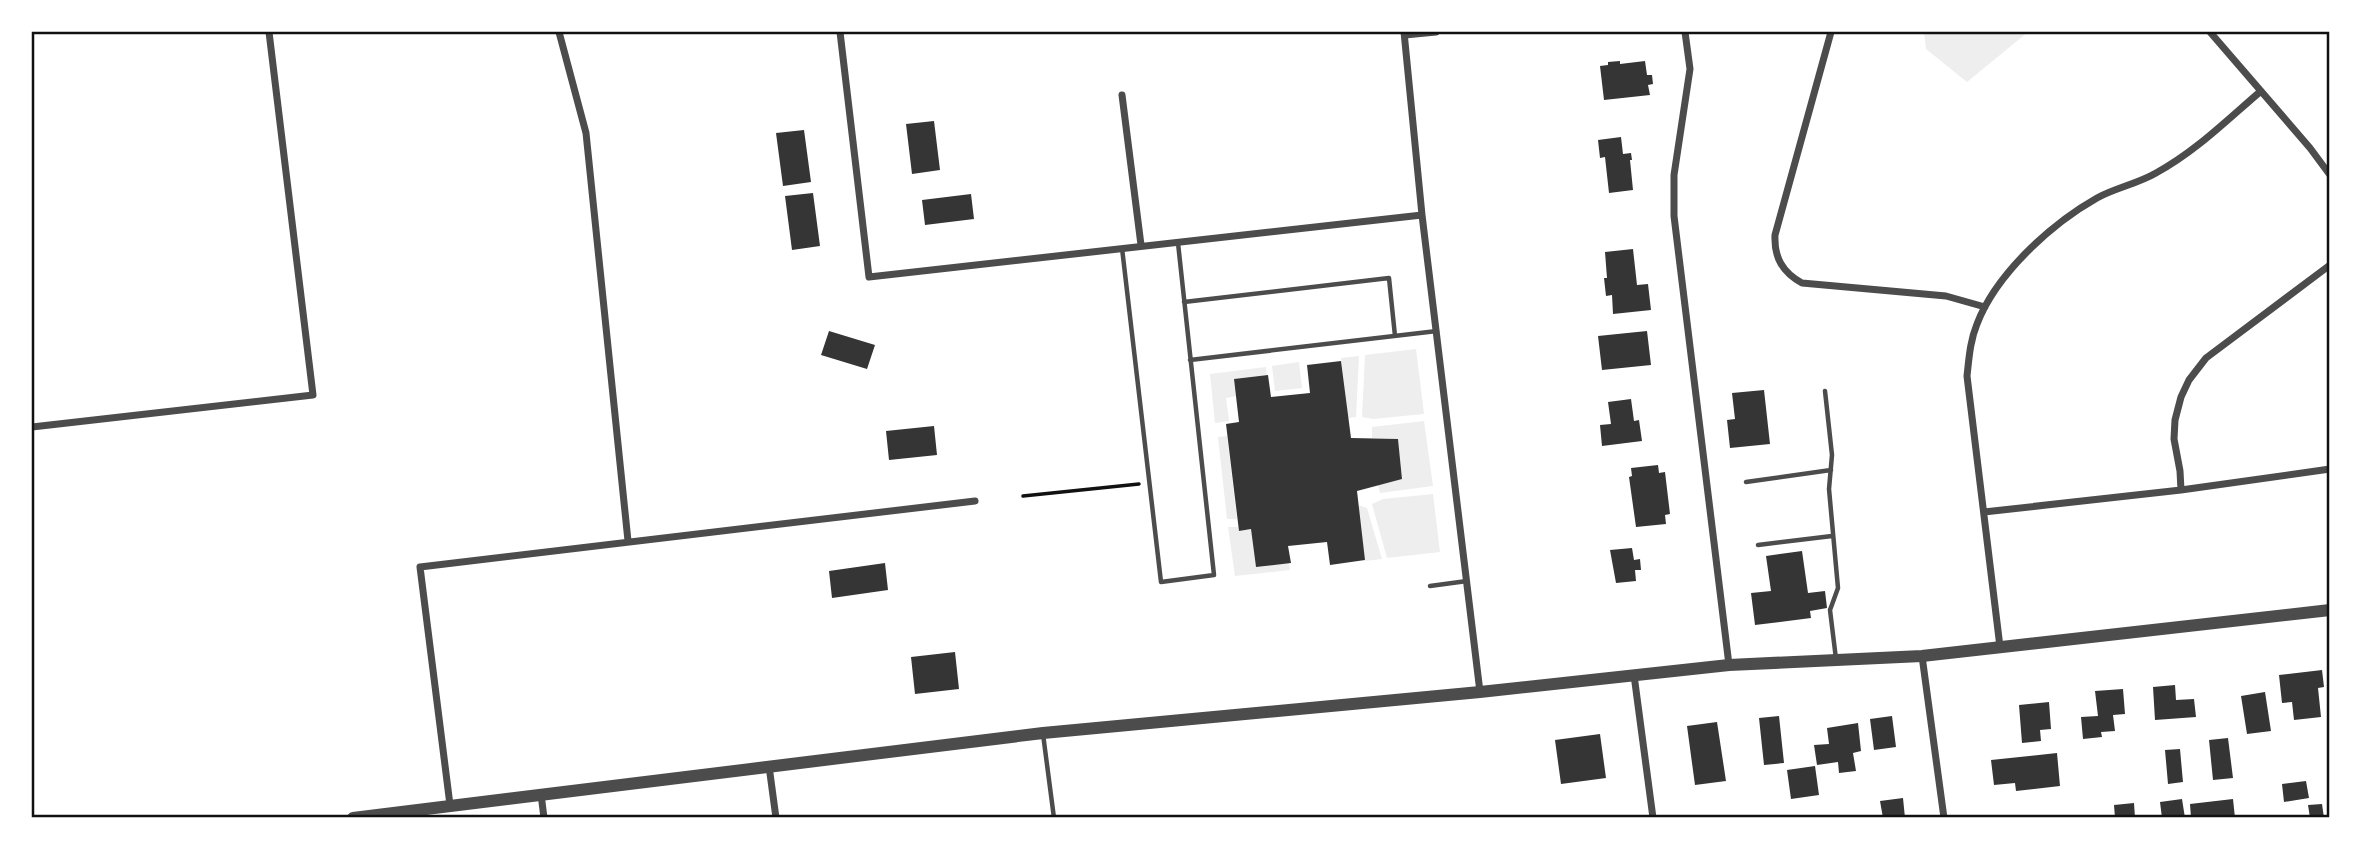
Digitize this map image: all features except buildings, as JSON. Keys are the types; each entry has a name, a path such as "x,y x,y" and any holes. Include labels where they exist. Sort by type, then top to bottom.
{"street":[{"path":"32,427 313,395 269,32"},
{"path":"559,32 586,133 628,541"},
{"path":"840,32 869,276 1422,215"},
{"path":"1436,32 1404,33 1422,215 1480,692"},
{"path":"1685,32 1690,69 1674,175 1674,216 1729,665"},
{"path":"1831,32 1775,235 1778,261 1790,276 1802,283 1946,296 1985,307"},
{"path":"2210,32 2310,148 2329,175"},
{"path":"2000,648 1967,376 1969,350 1976,324 1985,307 2022,257 2046,234 2097,198 2154,174 2191,151 2260,91"},
{"path":"1122,95 1141,245"},
{"path":"2181,490 2174,439 2175,420 2189,380 2206,358 2329,265"},
{"path":"1984,512 2181,490 2329,469"},
{"path":"450,805 420,567 975,501"},
{"path":"353,817 1043,733 1480,692 1729,665 1922,656 2329,610"},
{"path":"1922,656 1944,817"},
{"path":"1634,674 1653,817"},
{"path":"769,765 776,817"},
{"path":"541,794 544,817"}],"lane":[{"path":"1122,247 1161,582 1214,576 1178,241"},
{"path":"1184,302 1389,278 1395,336"},
{"path":"1191,360 1438,331"},
{"path":"1825,391 1832,455 1829,489 1838,588 1830,610 1836,660"},
{"path":"1746,482 1831,470"},
{"path":"1758,545 1832,536"},
{"path":"1430,586 1468,581"},
{"path":"1043,733 1054,817"}],"path":[{"path":"1023,496 1150,483"}],"shaded area":[{"path":"1924,32 2028,32 1967,82 1926,49"},
{"path":"1416,349 1424,414 1373,419 1362,417 1365,355"},
{"path":"1359,356 1356,417 1348,418 1341,358"},
{"path":"1299,362 1302,388 1275,391 1272,366"},
{"path":"1266,367 1267,375 1234,379 1236,396 1226,398 1229,421 1215,423 1210,374"},
{"path":"1424,421 1433,486 1380,493 1378,485 1402,478 1398,439 1372,438 1372,427"},
{"path":"1227,436 1237,519 1227,519 1218,437"},
{"path":"1433,494 1440,552 1387,558 1372,504 1383,499"},
{"path":"1358,505 1367,508 1382,559 1365,561"},
{"path":"1228,527 1238,527 1239,531 1251,529 1256,567 1289,563 1290,570 1235,576"}]}
